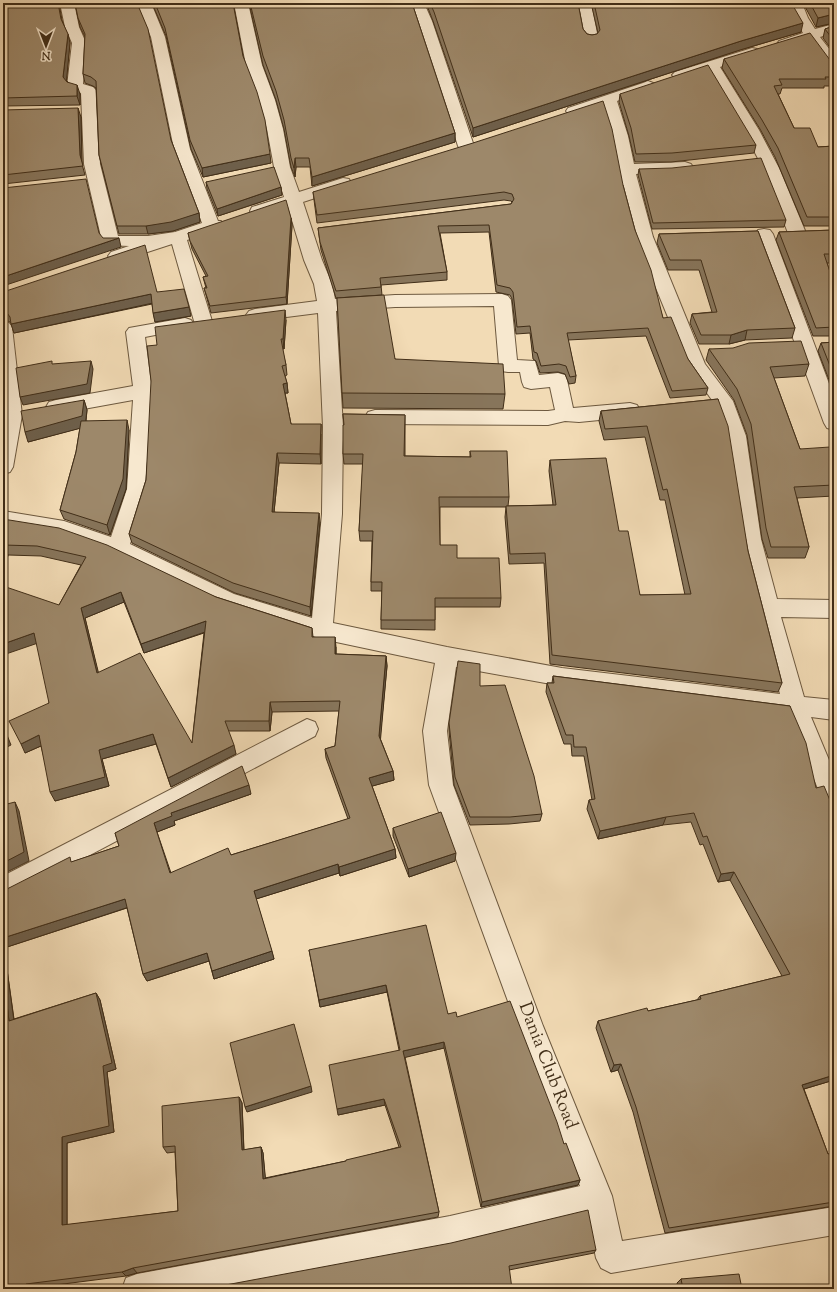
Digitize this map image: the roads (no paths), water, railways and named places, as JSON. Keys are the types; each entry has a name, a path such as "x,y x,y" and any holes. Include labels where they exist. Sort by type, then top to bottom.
{"street":[{"path":"67,3 72,27 79,43 75,86 80,89 88,90 82,110 92,164 88,181 111,241 148,241 178,237"},
{"path":"144,3 158,38 182,149 203,183 212,226"},
{"path":"241,3 254,65 267,100 275,129 275,169 312,230 313,260 322,284 345,417 332,514 322,630"},
{"path":"417,3 425,21 466,146"},
{"path":"584,3 591,38"},
{"path":"791,6 834,66"},
{"path":"558,116 711,65 812,36 834,28"},
{"path":"711,65 751,130 759,159 797,233"},
{"path":"610,99 620,136 631,192 652,236 700,353 698,366 723,401 736,436 751,539 768,608 796,706 834,801"},
{"path":"626,169 671,168 702,165"},
{"path":"100,261 355,179"},
{"path":"815,233 757,234 805,344 834,423"},
{"path":"118,548 137,489 143,391 135,332 211,321 178,237"},
{"path":"242,317 326,306 395,301 502,300 508,366 528,366 531,382 558,380 565,414"},
{"path":"3,327 25,413 3,467"},
{"path":"25,413 143,391"},
{"path":"700,403 723,401"},
{"path":"345,417 548,418 565,414 579,415 647,408"},
{"path":"3,519 64,529 118,548 227,600 322,630 447,656 562,677 834,710"},
{"path":"768,608 834,609"},
{"name":"Dania Club Road","path":"447,656 435,731 441,785 530,1026 598,1196 611,1258 834,1221"},
{"path":"3,889 306,729"},
{"path":"137,1289 450,1231 598,1196"}]}
